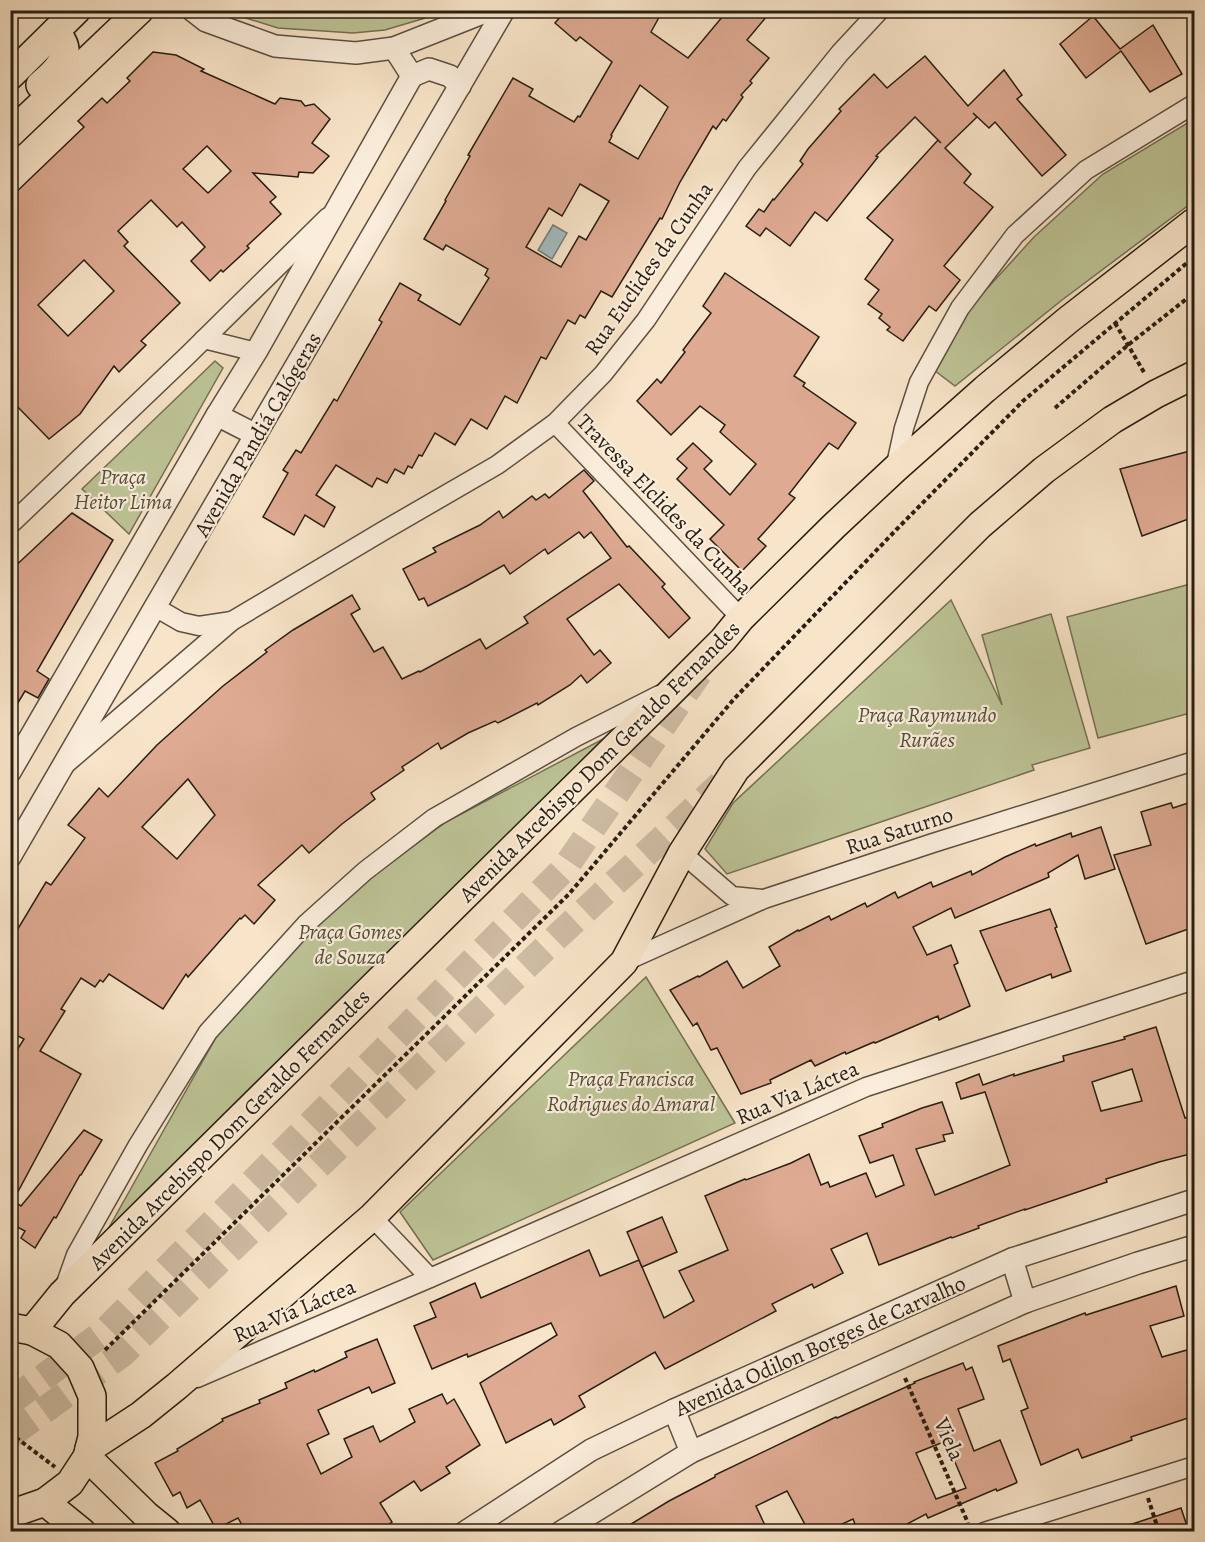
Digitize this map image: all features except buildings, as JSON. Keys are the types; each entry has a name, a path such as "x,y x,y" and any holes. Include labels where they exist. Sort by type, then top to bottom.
{"main road":[{"path":"10,76 77,10"},
{"path":"10,134 140,10"},
{"path":"10,112 58,68 66,51 56,31"},
{"name":"Avenida Arcebispo Dom Geraldo Fernandes","path":"21,1329 62,1294 676,687 723,640 741,618 894,469 1059,328 1194,222"},
{"path":"88,1453 177,1386 372,1217 624,962 682,854 736,770 980,525 1044,470 1112,420 1194,375"},
{"path":"10,1512 45,1502 70,1483 88,1453 92,1437 92,1396 80,1368 59,1346 21,1329"},
{"path":"88,1453 146,1515 167,1532"},
{"path":"45,1502 82,1532"}],"street":[{"path":"192,10 206,21 274,45 356,53 394,48 490,10"},
{"name":"Avenida Pandiá Calógeras","path":"10,857 504,10"},
{"name":"Rua Euclides da Cunha","path":"64,767 232,621 497,465 555,423 603,374 646,320 747,168 840,53 880,10"},
{"path":"394,48 412,76 429,69 450,76 460,86"},
{"name":"Avenida Pandiá Calógeras","path":"10,772 217,415 256,352 412,76"},
{"path":"894,469 919,382 960,308 1015,235 1086,171 1194,104"},
{"path":"10,525 334,211"},
{"path":"204,339 256,352"},
{"path":"217,415 256,435"},
{"name":"Travessa Elclides da Cunha","path":"555,423 741,618"},
{"name":"Rua Euclides da Cunha","path":"155,607 181,622 199,626 232,621"},
{"path":"62,1294 76,1255 138,1145 208,1032 306,924 365,871 434,818 576,737 676,687"},
{"name":"Rua Saturno","path":"624,962 764,899 1194,761"},
{"path":"682,854 732,896 764,899"},
{"name":"Rua Via Láctea","path":"177,1386 866,1087 1194,980"},
{"name":"Avenida Odilon Borges de Carvalho","path":"465,1532 591,1450 674,1410 1012,1259 1194,1200"},
{"path":"372,1217 430,1278"},
{"name":"Avenida Odilon Borges de Carvalho","path":"561,1532 692,1452 1025,1302 1194,1246"},
{"path":"1012,1259 1025,1302"},
{"path":"674,1410 692,1452"},
{"path":"984,1532 1194,1466"}],"path":[{"path":"105,1350 569,894 734,699 1023,401 1194,257"},
{"path":"1055,408 1194,292"},
{"path":"1115,323 1156,394"},
{"name":"Viela","path":"897,1360 972,1532"},
{"path":"1143,1481 1159,1532"}],"green space":[{"path":"223,11 446,11 385,30 353,33 278,28"},
{"path":"1194,119 1194,201 1062,300 955,386 934,370 973,304 1034,237 1103,174"},
{"name":"Praça Heitor Lima","path":"215,361 223,368 129,534 82,489"},
{"path":"1194,583 1194,712 1098,738 1067,617"},
{"name":"Praça Raymundo Rurães","path":"951,600 1002,705 982,635 1051,614 1090,748 1032,765 1034,770 727,874 705,849 733,803"},
{"name":"Praça Gomes de Souza","path":"641,719 103,1238 218,1034 319,916 446,822"},
{"name":"Praça Francisca Rodrigues do Amaral","path":"646,977 735,1123 433,1260 400,1212"}],"water":[{"path":"553,225 567,233 552,259 538,250"}],"tunnel":[{"path":"10,1402 103,1333 565,868 699,673"},
{"path":"10,1435 122,1354 560,934 721,784"}]}
